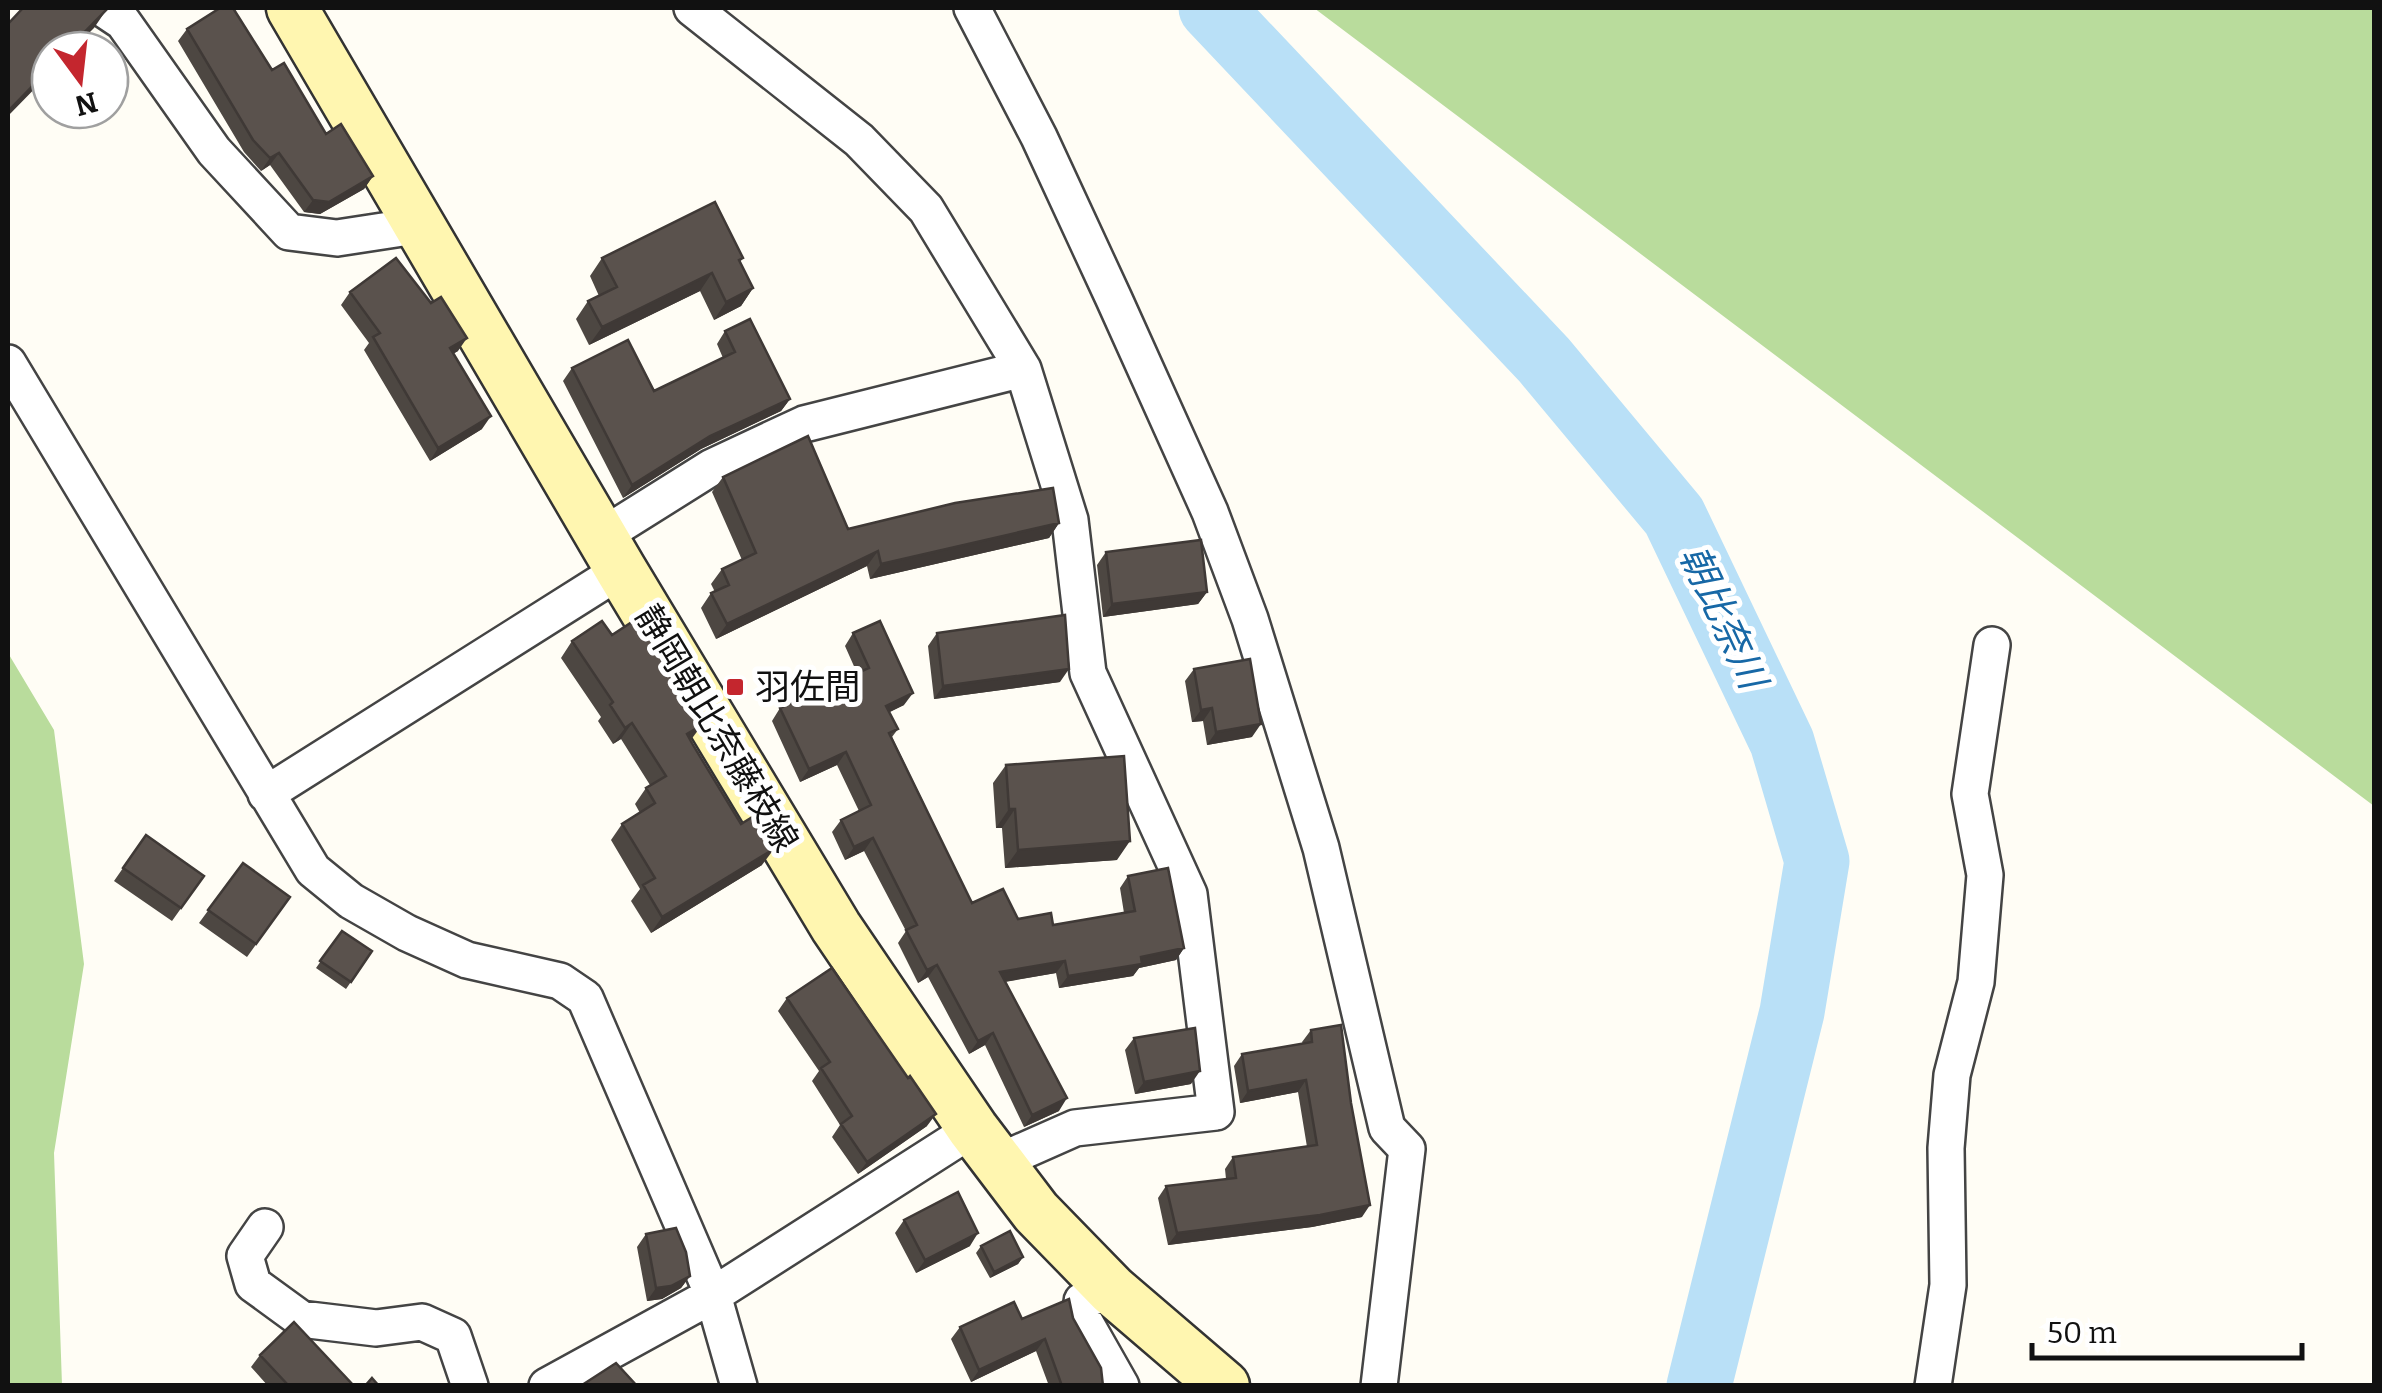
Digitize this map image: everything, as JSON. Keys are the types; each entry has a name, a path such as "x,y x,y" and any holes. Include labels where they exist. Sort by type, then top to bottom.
{"main road":[{"name":"静岡朝比奈藤枝線","path":"292,8 836,927 985,1146 1036,1212 1112,1290 1224,1386"}],"street":[{"path":"102,8 123,22 214,151 289,232 337,238 422,225"},
{"path":"548,1386 985,1146 1075,1128 1216,1112 1189,894 1088,673 1070,520 1023,370 926,210 859,140 692,8"},
{"path":"972,8 1039,137 1210,512 1250,619 1321,848 1387,1128 1408,1149 1378,1386"},
{"path":"8,363 313,870 351,901 408,933 467,960 560,982 585,998 714,1294 739,1386"},
{"path":"266,794 612,553 712,467 804,424 1023,370"},
{"path":"1933,1386 1948,1285 1946,1148 1952,1075 1976,982 1985,876 1970,794 1992,644"},
{"path":"266,1227 245,1256 254,1284 301,1318 376,1328 422,1322 452,1336 470,1386"},
{"path":"1112,1290 1082,1301 1083,1319 1116,1382"}],"green space":[{"path":"1314,8 2374,8 2374,806"},
{"path":"8,653 54,730 84,964 54,1153 62,1385 8,1385"}],"building":[{"path":"23,8 107,9 87,30 30,30 30,88 8,111 8,24"},
{"path":"220,8 233,8 272,70 284,63 326,134 341,124 373,176 329,202 313,200 279,153 270,158 253,140 187,29"},
{"path":"715,202 753,288 726,302 712,273 602,327 588,301 617,287 602,258"},
{"path":"396,258 431,303 441,297 467,338 450,348 491,416 438,448 373,337 380,333 350,292"},
{"path":"750,319 790,399 710,436 632,485 572,368 628,340 654,391 735,352 725,331"},
{"path":"808,436 848,529 955,503 1053,488 1059,523 881,564 878,551 727,624 711,593 729,585 722,569 756,553 723,477"},
{"path":"1201,540 1207,592 1112,604 1106,552"},
{"path":"1065,615 1069,669 943,686 937,633"},
{"path":"638,618 702,725 687,734 693,745 741,824 754,816 774,849 662,917 643,885 655,878 622,824 655,803 646,788 666,776 632,723 625,728 610,705 613,702 572,641 602,621 612,635"},
{"path":"880,621 913,693 886,706 898,729 889,733 972,903 1003,889 1018,919 1051,913 1053,925 1135,911 1128,876 1168,868 1184,948 1141,957 1142,964 1068,976 1065,961 1000,972 1067,1098 1032,1115 993,1033 978,1041 937,965 927,970 906,930 917,925 873,838 854,847 841,820 871,805 846,752 809,769 780,708 869,668 853,633"},
{"path":"1250,659 1261,724 1216,732 1212,708 1201,710 1194,669"},
{"path":"1124,756 1130,841 1018,850 1015,809 1009,809 1006,765"},
{"path":"146,835 204,876 181,908 123,868"},
{"path":"243,863 290,897 256,944 208,910"},
{"path":"342,931 372,951 351,982 320,961"},
{"path":"832,968 936,1114 867,1162 841,1124 852,1116 821,1068 830,1062 787,998"},
{"path":"1341,1025 1370,1205 1177,1233 1166,1186 1236,1178 1233,1157 1317,1145 1306,1080 1248,1091 1242,1054 1312,1042 1311,1030"},
{"path":"1195,1028 1200,1071 1144,1082 1134,1038"},
{"path":"958,1192 978,1233 925,1260 904,1220"},
{"path":"676,1228 690,1276 671,1286 656,1288 646,1234"},
{"path":"1010,1231 1023,1257 994,1272 981,1246"},
{"path":"1069,1299 1073,1318 1101,1368 1103,1386 1062,1386 1045,1339 979,1370 960,1327 1014,1302 1022,1319"},
{"path":"294,1322 354,1386 289,1386 260,1355"},
{"path":"616,1363 637,1386 582,1385"}],"waterway":[{"name":"朝比奈川","path":"1211,8 1544,360 1674,516 1782,742 1817,861 1792,1012 1699,1386"}],"place":[{"name":"羽佐間","path":"735,687"}]}
